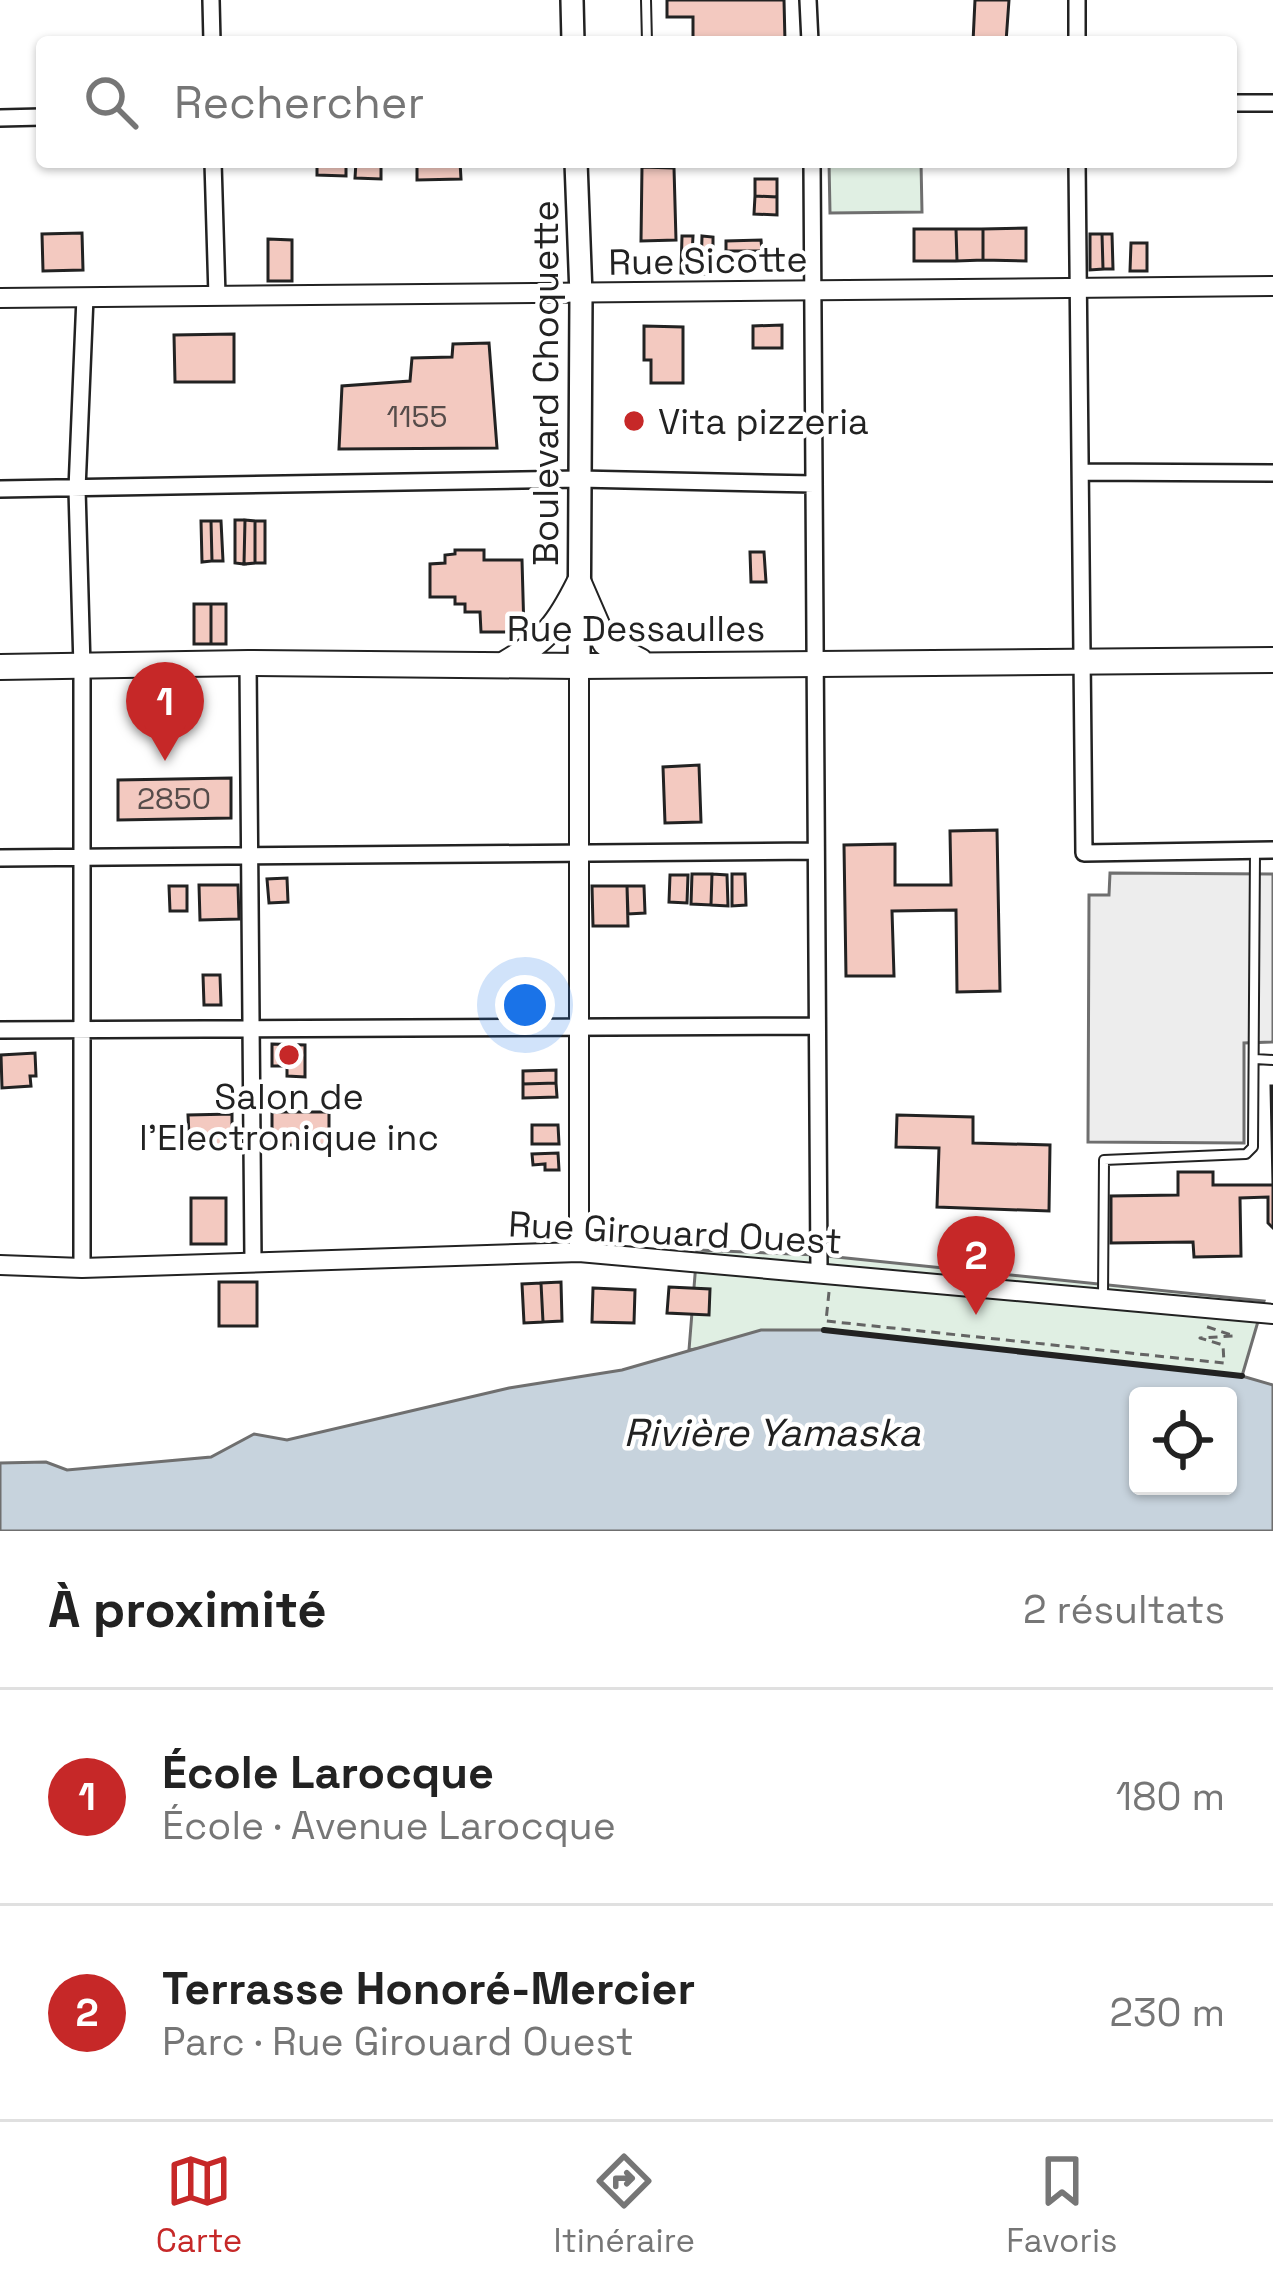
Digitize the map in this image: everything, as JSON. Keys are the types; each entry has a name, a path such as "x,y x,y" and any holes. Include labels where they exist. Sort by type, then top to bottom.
{"main road":[{"path":"572,0 573,36"},
{"name":"Boulevard Choquette","path":"576,168 581,295 579,666"},
{"path":"502,665 543,641 563,616 579,583"},
{"path":"579,583 605,643 631,659 653,665"},
{"name":"Rue Dessaulles","path":"0,667 1273,660"}],"street":[{"path":"211,0 212,36"},
{"path":"808,0 810,36"},
{"path":"1077,0 1077,36"},
{"path":"1237,104 1273,103"},
{"path":"0,118 36,117"},
{"path":"213,168 217,296"},
{"path":"812,168 817,1026 825,1272"},
{"path":"1077,168 1084,854 1264,850"},
{"name":"Rue Sicotte","path":"0,298 1273,286"},
{"path":"82,1268 82,667 77,489 86,298"},
{"path":"1081,472 1273,473"},
{"path":"0,489 579,479 814,484"},
{"path":"248,663 253,1260"},
{"name":"Boulevard Choquette","path":"579,666 579,1252"},
{"path":"0,858 816,851"},
{"path":"0,1030 817,1026"},
{"name":"Rue Girouard Ouest","path":"0,1265 82,1268 579,1252 1273,1313"}],"lane":[{"path":"646,0 646,36"},
{"path":"1103,1298 1104,1160 1246,1154 1255,1139 1264,850"},
{"path":"1255,1060 1273,1060"}],"path":[{"path":"825,1272 826,1321 1224,1363 1223,1345 1200,1339 1234,1336 1202,1325 1234,1322 1235,1310"}],"green space":[{"path":"829,168 921,168 922,212 830,213"},
{"path":"697,1250 817,1255 1264,1301 1242,1376 823,1330 689,1350"}],"shaded area":[{"path":"1110,873 1273,874 1273,1042 1244,1043 1244,1143 1088,1142 1089,895 1109,895"}],"water":[{"name":"Rivière Yamaska","path":"761,1330 824,1330 1242,1376 1273,1385 1273,1531 0,1531 0,1463 46,1462 67,1470 211,1457 254,1434 287,1440 509,1388 622,1370"}],"building":[{"path":"667,0 784,0 785,36 693,36 693,17 667,17"},
{"path":"975,0 1009,0 1006,36 973,36"},
{"path":"317,168 346,168 346,176 317,175"},
{"path":"356,168 381,168 381,179 355,178"},
{"path":"417,168 460,168 461,179 417,180"},
{"path":"642,168 674,168 676,240 641,241"},
{"path":"755,179 777,179 777,197 755,196"},
{"path":"755,196 777,197 777,215 754,214"},
{"path":"1026,228 1026,261 983,260 983,229"},
{"path":"914,229 956,229 957,261 914,261"},
{"path":"956,229 983,229 983,260 957,261"},
{"path":"82,233 83,270 43,271 42,234"},
{"path":"1090,234 1102,234 1103,269 1090,270"},
{"path":"1102,234 1112,234 1113,269 1103,269"},
{"path":"682,236 693,236 691,274 681,273"},
{"path":"702,236 713,237 713,273 701,274"},
{"path":"268,239 292,240 292,281 268,281"},
{"path":"761,240 762,251 726,251 726,241"},
{"path":"1131,243 1147,243 1147,271 1130,271"},
{"path":"782,325 782,348 753,348 753,326"},
{"path":"644,326 683,327 683,383 651,383 651,360 644,360"},
{"path":"234,334 234,382 175,382 174,335"},
{"path":"489,343 497,448 339,449 342,386 410,381 412,358 452,357 453,344"},
{"path":"235,520 245,520 244,564 235,563"},
{"path":"245,520 255,521 255,563 244,564"},
{"path":"201,521 211,521 212,561 202,562"},
{"path":"211,521 221,521 223,561 212,561"},
{"path":"255,521 265,521 265,563 255,563"},
{"path":"455,550 484,550 484,560 522,560 524,632 481,632 480,612 465,612 465,604 455,604 455,597 430,597 430,564 445,563 445,555"},
{"path":"750,552 764,552 766,582 751,582"},
{"path":"194,604 211,604 211,644 194,644"},
{"path":"211,604 226,604 226,644 211,644"},
{"path":"699,765 701,822 665,823 663,767"},
{"path":"231,778 231,818 118,820 118,780"},
{"path":"997,830 1000,991 957,992 956,910 892,911 894,976 846,976 844,845 895,844 895,885 951,885 950,831"},
{"path":"692,874 712,874 711,905 691,904"},
{"path":"712,874 727,875 728,906 711,905"},
{"path":"732,874 745,874 746,905 732,906"},
{"path":"670,875 688,875 687,903 669,902"},
{"path":"287,878 288,902 269,903 267,879"},
{"path":"199,885 238,885 239,919 200,920"},
{"path":"169,886 187,886 187,911 170,911"},
{"path":"592,886 627,886 628,926 593,926"},
{"path":"627,886 644,886 645,913 628,914"},
{"path":"203,975 220,975 221,1005 204,1005"},
{"name":"Salon de l'Electronique inc","path":"272,1044 305,1045 305,1077 287,1076 287,1066 272,1066"},
{"path":"35,1053 36,1076 30,1076 31,1086 2,1088 1,1055"},
{"path":"556,1070 556,1083 523,1084 523,1071"},
{"path":"556,1083 557,1097 523,1098 523,1084"},
{"path":"1271,1086 1273,1086 1273,1185"},
{"path":"272,1112 329,1112 329,1145 272,1145"},
{"path":"232,1114 232,1135 189,1135 188,1115"},
{"path":"897,1115 973,1117 973,1143 1050,1145 1049,1211 937,1207 939,1148 896,1147"},
{"path":"532,1125 558,1125 559,1144 532,1144"},
{"path":"189,1135 232,1135 232,1146 189,1147"},
{"path":"558,1153 559,1170 533,1165 532,1154"},
{"path":"1178,1172 1213,1172 1213,1185 1273,1185 1273,1228 1268,1223 1268,1197 1240,1198 1241,1256 1194,1257 1193,1242 1111,1243 1111,1196 1178,1195"},
{"path":"191,1198 226,1198 226,1244 191,1244"},
{"path":"219,1282 257,1282 257,1326 219,1326"},
{"path":"561,1282 562,1321 543,1322 541,1283"},
{"path":"541,1283 543,1322 524,1323 522,1284"},
{"path":"669,1287 710,1289 709,1315 667,1313"},
{"path":"593,1288 635,1290 634,1323 592,1322"}],"wall":[{"path":"824,1330 1242,1376"}],"place":[{"name":"Vita pizzeria","path":"634,421"},
{"name":"École Larocque","path":"165,761"},
{"name":"Salon de l'Electronique inc","path":"289,1055"},
{"name":"Terrasse Honoré-Mercier","path":"976,1315"}]}
